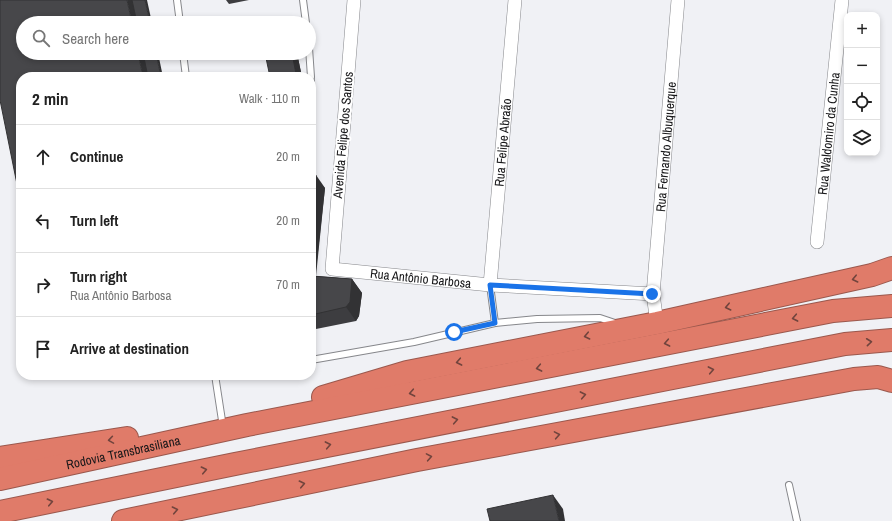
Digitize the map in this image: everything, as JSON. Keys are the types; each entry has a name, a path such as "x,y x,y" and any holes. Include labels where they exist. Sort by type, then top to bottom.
{"highway":[{"path":"247,425 288,408 407,372 657,323 872,275 892,268"},
{"path":"247,425 833,311 892,306"},
{"path":"0,512 242,462 845,344 892,340"},
{"path":"123,521 418,460 846,380 878,377 892,381"},
{"name":"Rodovia Transbrasiliana","path":"0,479 247,425"},
{"path":"0,458 135,437 192,438"}],"street":[{"name":"Avenida Felipe dos Santos","path":"332,269 354,0"},
{"name":"Rua Felipe Abraão","path":"490,285 515,0"},
{"name":"Rua Fernando Albuquerque","path":"657,323 652,294 678,0"},
{"name":"Rua Waldomiro da Cunha","path":"817,242 842,0"},
{"name":"Rua Antônio Barbosa","path":"332,269 490,285 652,294"}],"lane":[{"path":"177,0 179,16"},
{"path":"303,0 305,16"},
{"path":"184,60 185,72"},
{"path":"310,60 311,72"},
{"path":"490,285 495,323"},
{"path":"316,359 414,342 495,323 537,319 600,318 628,328"},
{"path":"216,380 223,430"},
{"path":"789,485 797,521"}],"building":[{"path":"0,0 127,0 130,16 16,16 16,60 139,60 142,72 16,72 16,179 0,100"},
{"path":"132,0 145,0 148,16 135,16"},
{"path":"144,60 157,60 160,72 147,72"},
{"path":"266,60 293,60 296,72 269,72"},
{"path":"316,276 352,279 350,302 346,307 316,314"},
{"path":"553,495 559,521 490,521 487,509"}],"route":[{"path":"454,332 495,323 490,285 652,294"}]}
